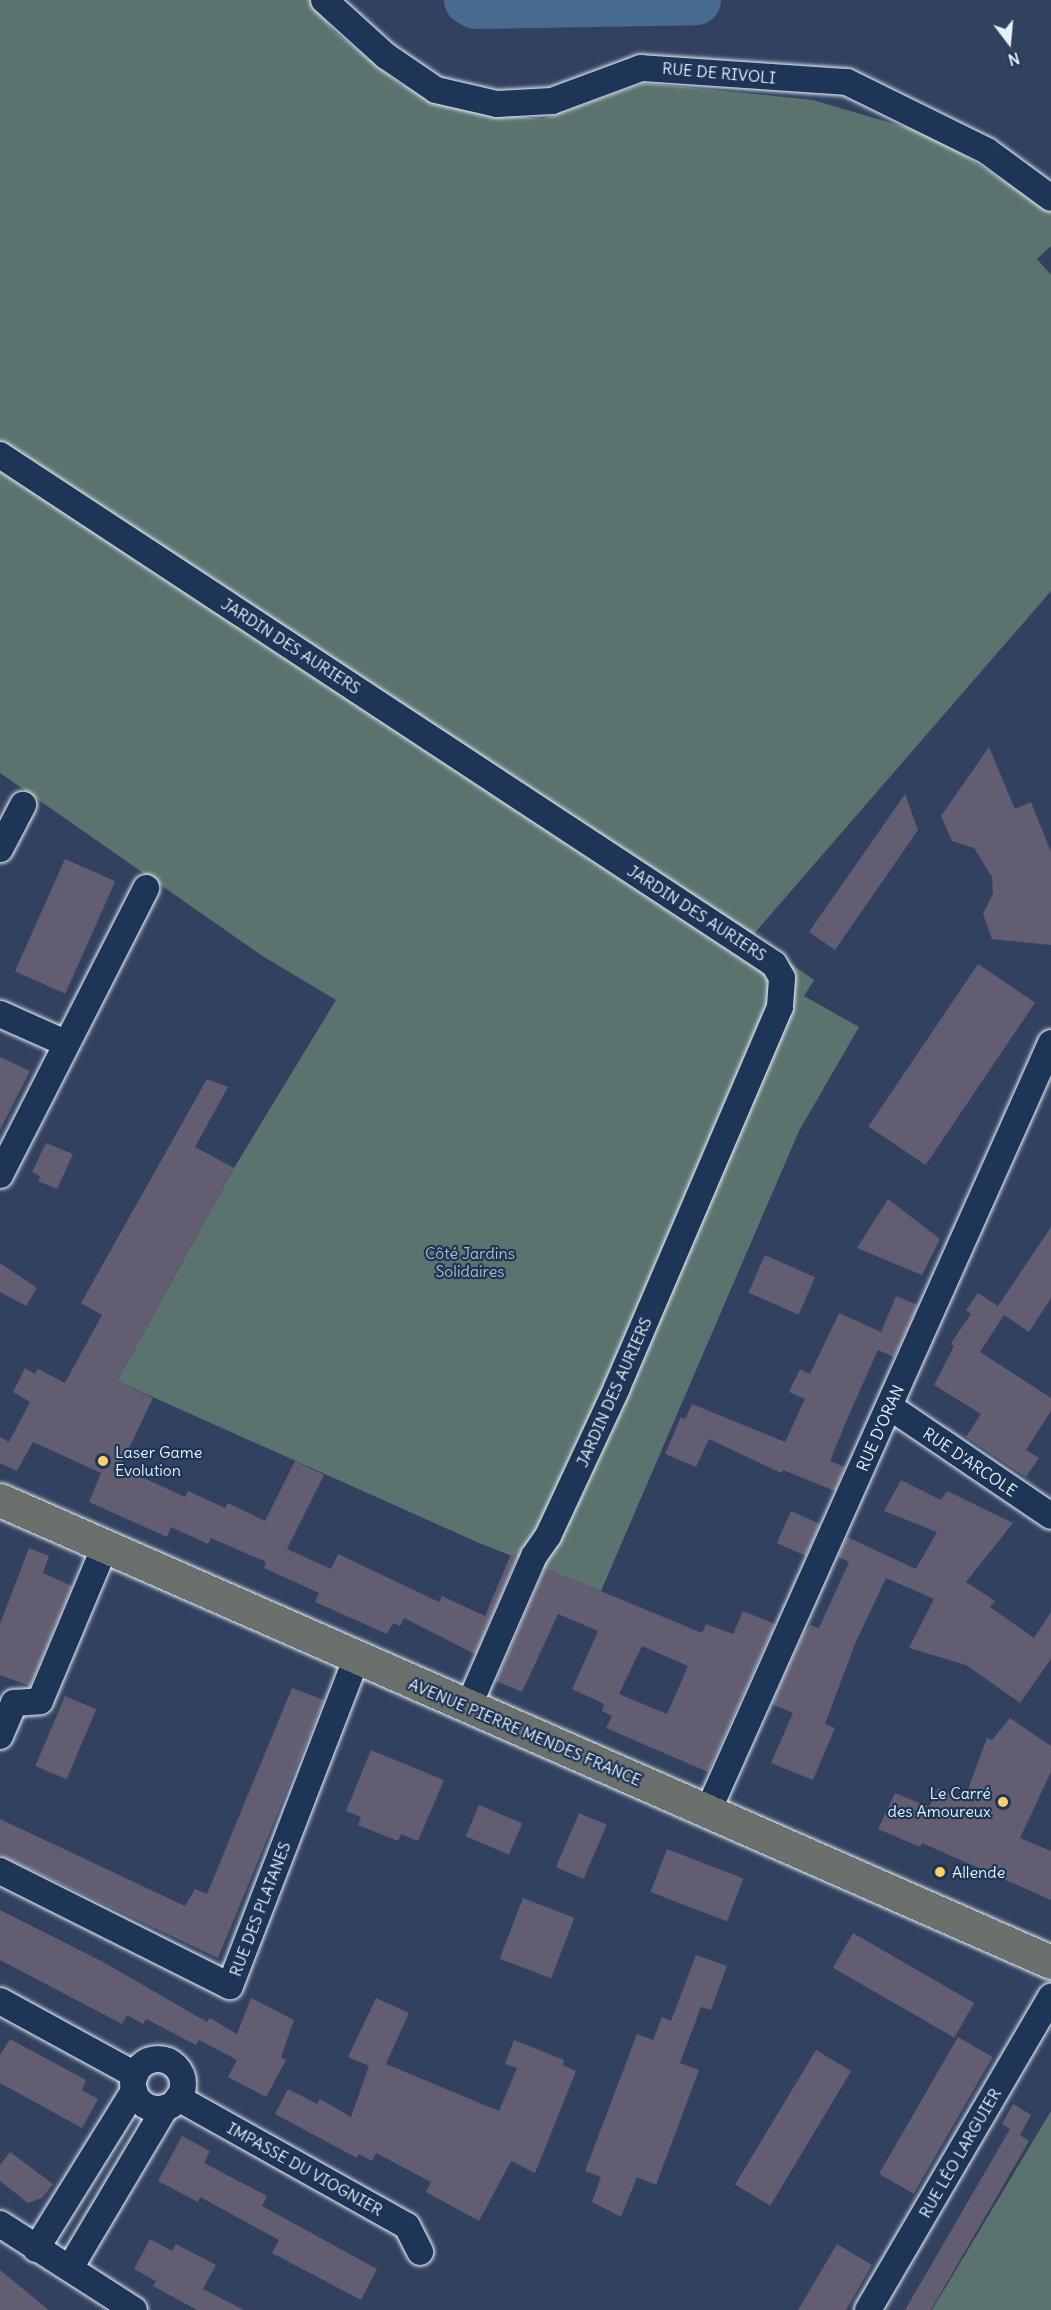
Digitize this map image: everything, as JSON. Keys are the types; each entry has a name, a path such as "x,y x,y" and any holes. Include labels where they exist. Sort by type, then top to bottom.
{"main road":[{"name":"AVENUE PIERRE MENDES FRANCE","path":"0,1500 356,1659 1051,1962"}],"street":[{"name":"RUE DE RIVOLI","path":"324,0 386,56 436,90 497,104 552,101 640,68 847,82 987,151 1051,198"},
{"name":"JARDIN DES AURIERS","path":"0,455 774,964 782,978 780,1008 617,1388 548,1536 534,1556 468,1707"},
{"path":"0,849 23,806"},
{"path":"0,1174 146,888"},
{"path":"0,1014 65,1043"},
{"name":"RUE D'ORAN","path":"708,1811 1051,1043"},
{"name":"RUE D'ARCOLE","path":"890,1407 1051,1516"},
{"path":"0,1736 14,1703 40,1701 105,1546"},
{"name":"RUE DES PLATANES","path":"0,1871 230,1986 356,1659"},
{"name":"RUE LÉO LARGUIER","path":"868,2310 1051,1997"},
{"path":"0,2001 134,2083 150,2107 172,2103"},
{"path":"36,2249 145,2062 162,2059 170,2062 177,2067 183,2082 70,2268"},
{"name":"IMPASSE DU VIOGNIER","path":"172,2103 407,2226 420,2252"},
{"path":"0,2224 134,2310"}],"green space":[{"name":"Côté Jardins Solidaires","path":"0,0 310,0 334,31 401,85 475,112 543,119 644,83 813,100 932,135 1051,211 1051,246 1037,259 1051,275 1051,591 752,936 814,980 804,996 859,1027 799,1131 601,1591 479,1543 117,1381 234,1168 336,1000 264,957 0,773"},
{"path":"1051,2111 1051,2310 932,2310"}],"building":[{"path":"989,747 1015,809 1031,802 1051,852 1051,945 992,939 983,914 993,893 992,877 974,848 952,841 941,816"},
{"path":"905,794 918,830 835,950 809,932"},
{"path":"65,859 115,881 65,994 15,971"},
{"path":"978,964 1035,1003 926,1165 868,1126"},
{"path":"0,1057 30,1071 0,1130"},
{"path":"207,1079 228,1087 195,1147 234,1168 117,1381 153,1398 120,1467 185,1497 188,1491 225,1508 228,1503 265,1521 295,1461 324,1475 287,1549 331,1569 338,1554 439,1602 442,1596 485,1616 511,1554 518,1556 475,1654 404,1618 400,1626 393,1623 387,1634 315,1602 319,1593 264,1568 266,1562 211,1538 208,1544 171,1527 167,1537 89,1502 101,1473 33,1442 17,1471 0,1463 0,1437 9,1442 30,1402 13,1392 25,1368 35,1374 38,1369 65,1383 102,1315 81,1303"},
{"path":"46,1143 73,1154 57,1189 38,1181 40,1176 32,1172"},
{"path":"888,1199 940,1239 922,1275 857,1248"},
{"path":"1051,1227 1051,1298 1029,1332 1004,1315 980,1352 1051,1398 1051,1411 1026,1450 1039,1458 1026,1477 966,1437 981,1414 934,1385 954,1346 951,1343 971,1314 966,1310 978,1293 998,1306"},
{"path":"765,1255 815,1277 799,1315 748,1292"},
{"path":"0,1263 37,1288 26,1306 0,1292"},
{"path":"896,1296 918,1305 894,1357 878,1350 848,1417 830,1461 845,1467 835,1491 783,1470 781,1473 709,1439 696,1467 665,1454 681,1417 685,1419 692,1404 785,1442 805,1399 789,1392 800,1369 810,1374 839,1313 881,1332"},
{"path":"901,1480 941,1500 947,1491 1013,1523 966,1582 995,1601 990,1607 1034,1638 1051,1612 1051,1659 1020,1703 966,1665 909,1648 934,1599 886,1578 855,1644 825,1724 835,1728 813,1780 771,1763 793,1713 772,1704 803,1635 810,1625 819,1628 849,1562 838,1557 847,1537 916,1569 937,1532 884,1511"},
{"path":"791,1511 820,1524 806,1556 777,1543"},
{"path":"29,1548 49,1556 43,1573 72,1586 30,1686 0,1675 0,1624"},
{"path":"545,1568 702,1633 706,1624 733,1634 743,1611 775,1624 708,1772 606,1728 612,1716 602,1711 604,1704 572,1689 598,1631 558,1614 522,1692 496,1681","holes":["642,1646 688,1666 667,1714 619,1694"]},
{"path":"292,1688 324,1700 218,1958 0,1855 0,1819 185,1906 195,1889 207,1894"},
{"path":"65,1696 96,1709 67,1779 35,1766"},
{"name":"Le Carré des Amoureux","path":"1010,1718 1051,1746 1051,1772 1020,1838 1051,1851 1051,1900 922,1843 920,1847 878,1829 895,1793 929,1807 938,1788 964,1800 987,1738 992,1740"},
{"path":"371,1750 444,1780 418,1841 401,1834 398,1841 358,1825 361,1817 346,1811"},
{"path":"479,1805 522,1823 509,1855 466,1836"},
{"path":"579,1813 607,1825 584,1879 556,1867"},
{"path":"667,1849 744,1878 727,1921 651,1892"},
{"path":"523,1898 574,1918 551,1978 500,1959"},
{"path":"0,1910 105,1963 207,2022 210,2018 237,2034 251,1998 294,2020 281,2057 286,2060 266,2097 228,2077 237,2060 199,2040 196,2045 146,2019 143,2024 127,2015 122,2024 0,1960"},
{"path":"853,1933 974,2003 954,2038 833,1968"},
{"path":"696,1955 727,1966 711,2010 701,2007 680,2063 699,2070 656,2185 637,2177 621,2217 592,2202 601,2177 585,2171 637,2034 653,2040 662,2017 671,2021"},
{"path":"376,1998 409,2013 386,2064 499,2111 517,2068 505,2064 514,2040 564,2060 563,2065 576,2071 535,2173 511,2161 479,2221 426,2192 431,2182 376,2153 372,2161 359,2154 357,2158 275,2114 288,2089 317,2104 320,2099 351,2117 369,2066 348,2057"},
{"path":"958,2037 993,2057 914,2194 879,2174"},
{"path":"10,2039 86,2080 82,2090 98,2099 82,2128 0,2083 0,2055"},
{"path":"816,2050 851,2071 770,2206 735,2185"},
{"path":"1013,2104 1031,2115 1020,2135 1029,2141 931,2310 905,2310 1010,2129 1002,2124"},
{"path":"182,2136 210,2151 204,2163 267,2196 262,2206 377,2269 361,2300 272,2253 279,2240 200,2197 198,2202 158,2181"},
{"path":"10,2152 53,2184 42,2198 28,2203 0,2181 0,2165"},
{"path":"150,2239 172,2251 176,2244 216,2265 203,2289 244,2310 197,2310 153,2286 156,2281 134,2269"},
{"path":"837,2244 872,2265 846,2310 798,2310"},
{"path":"0,2270 49,2310 0,2310"}],"waterway":[{"path":"469,0 476,4 696,0"}],"place":[{"name":"Laser Game Evolution","path":"103,1461"},
{"name":"Le Carré des Amoureux","path":"1003,1802"},
{"name":"Allende","path":"940,1872"}]}
